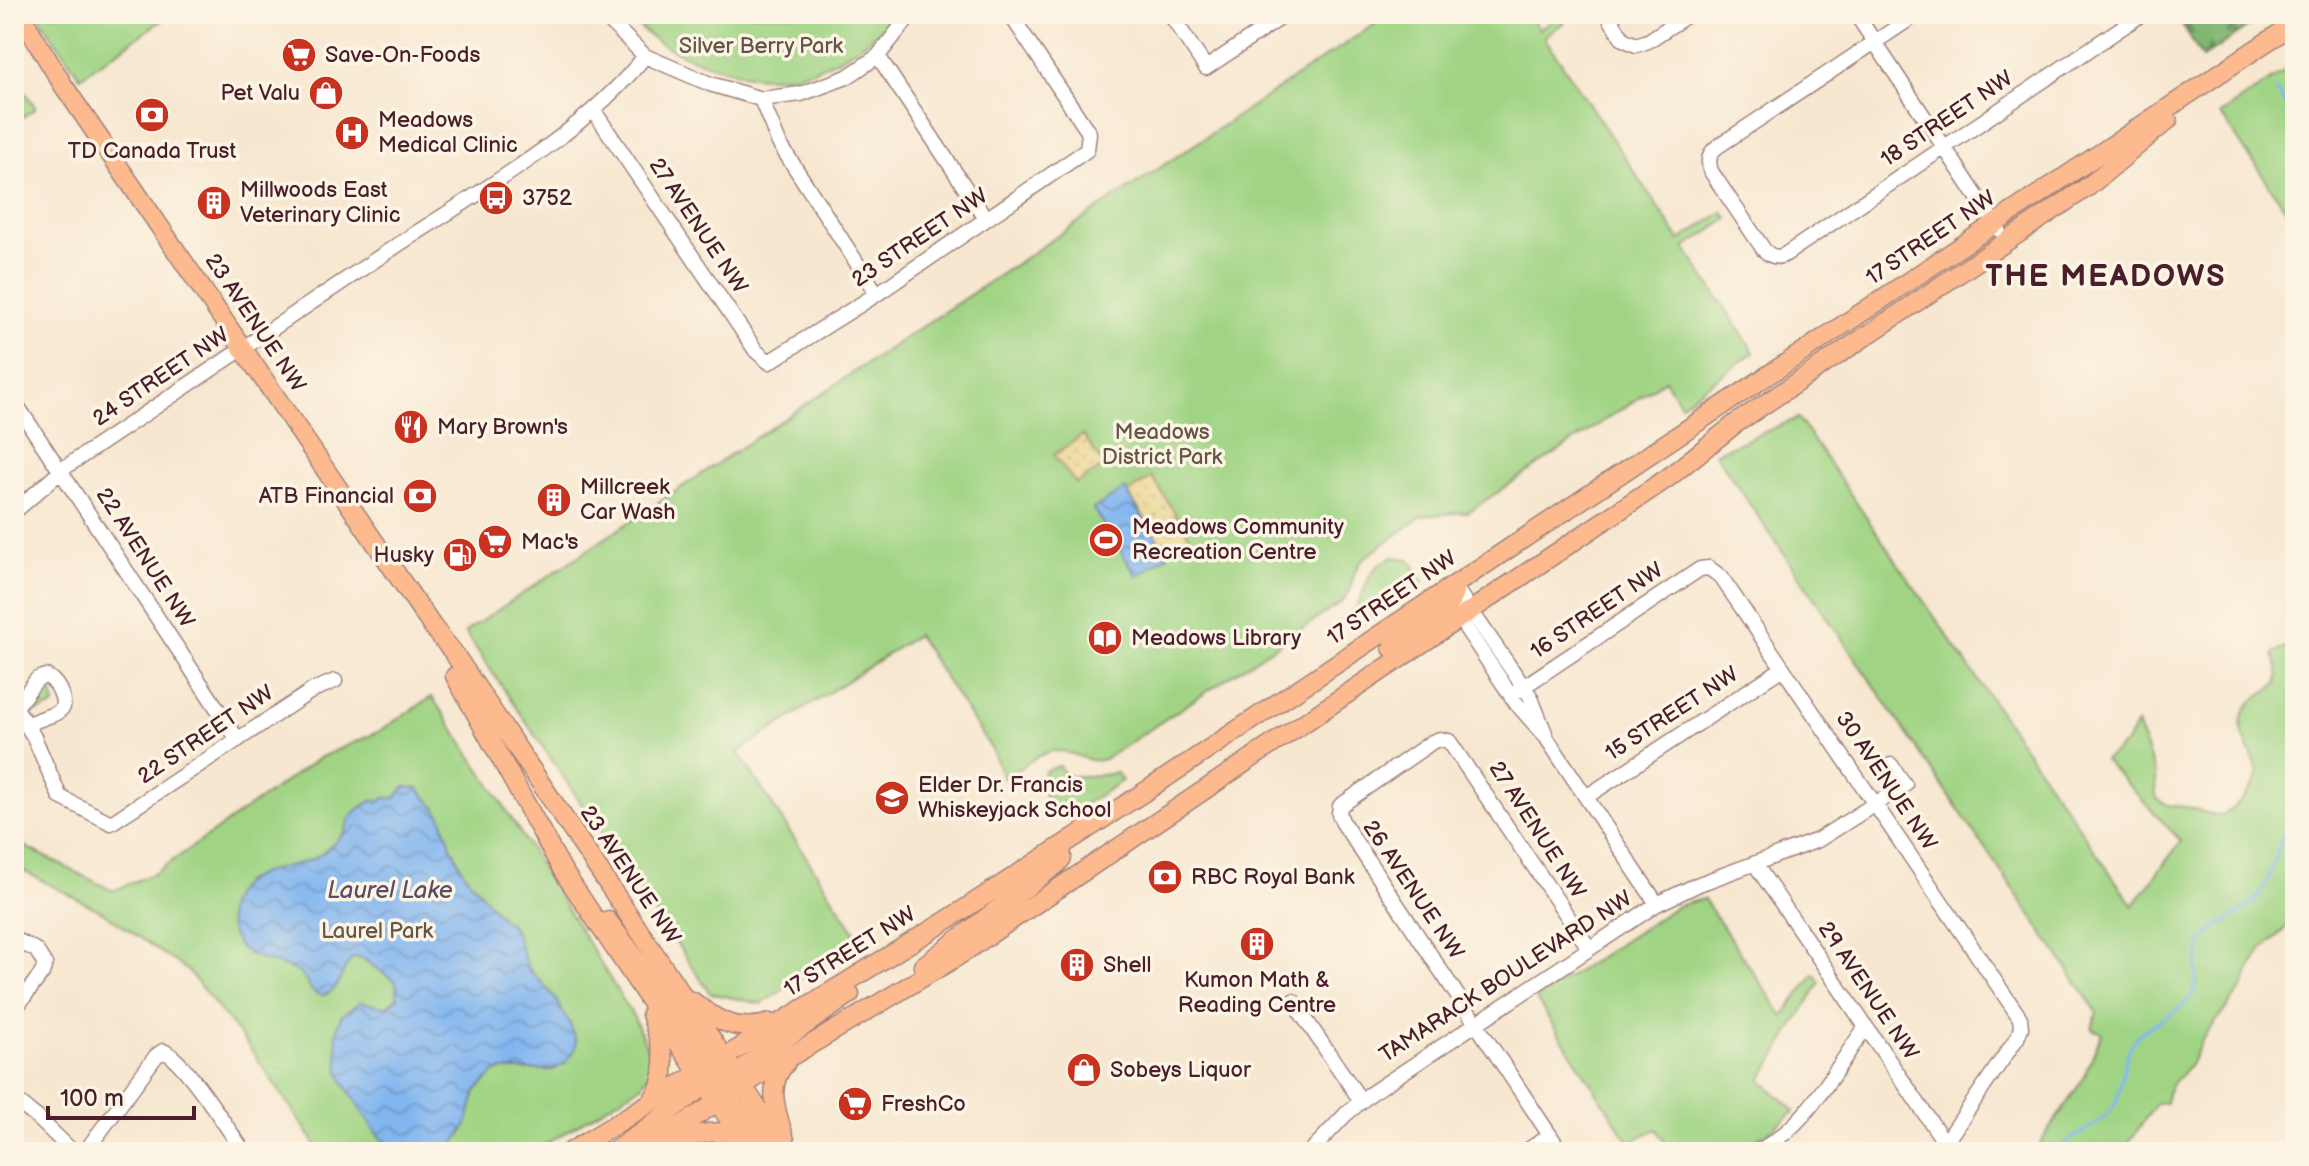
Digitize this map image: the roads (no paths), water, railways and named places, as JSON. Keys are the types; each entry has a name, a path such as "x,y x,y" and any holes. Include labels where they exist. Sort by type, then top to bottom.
{"main road":[{"name":"23 AVENUE NW","path":"20,14 38,41 39,48"},
{"name":"23 AVENUE NW","path":"14,22 39,48 432,626 453,652 670,979 721,1080 740,1136 751,1152"},
{"name":"17 STREET NW","path":"570,1152 651,1102 794,1055 955,958 1313,715 1455,602 1995,224 2295,23"},
{"name":"17 STREET NW","path":"640,1152 788,1018 1455,602 1669,477 1735,424 2111,168 2180,109 2190,93"},
{"name":"23 AVENUE NW","path":"432,626 443,657 474,707 563,871 646,996 788,1152"},
{"path":"891,998 926,963 1057,864 1062,858 1061,846"},
{"path":"563,871 622,936 769,1152"},
{"path":"613,1152 890,966 927,933"},
{"path":"670,979 690,1000 726,1024 751,1028 788,1018"},
{"path":"646,996 665,1066 663,1083 651,1102"},
{"path":"788,1152 774,1090 780,1069 794,1055"},
{"path":"651,1152 708,1132 725,1131 740,1136"}],"street":[{"path":"602,14 645,56 710,84 761,99 801,94 847,77 878,56 911,14"},
{"name":"23 STREET NW","path":"769,362 877,294 1083,154 1089,144 1089,133 1010,14"},
{"path":"1170,14 1206,68 1286,14"},
{"path":"1607,14 1623,39 1633,45 1645,43 1689,14"},
{"path":"1856,14 2007,241"},
{"path":"1875,43 1917,14"},
{"name":"18 STREET NW","path":"1875,43 1717,147 1709,159 1712,173 1764,250 1774,257 1786,254 2142,14"},
{"name":"24 STREET NW","path":"14,512 61,471 594,111 645,56"},
{"path":"878,56 986,219"},
{"path":"761,99 779,143 877,294"},
{"name":"27 AVENUE NW","path":"594,111 756,351 769,362"},
{"name":"22 AVENUE NW","path":"14,401 238,740"},
{"name":"30 AVENUE NW","path":"1709,568 1721,577 2021,1023 2017,1038 1942,1148"},
{"name":"16 STREET NW","path":"1517,691 1700,569 1709,568"},
{"path":"1455,602 1517,691 1529,720 1546,737 1657,904"},
{"name":"15 STREET NW","path":"1586,797 1783,668"},
{"path":"46,676 54,682 63,700 63,707 57,713 27,724 15,706 37,679 46,676"},
{"name":"22 STREET NW","path":"27,724 60,797 102,819 116,822 313,690 335,681"},
{"name":"27 AVENUE NW","path":"1339,810 1346,800 1421,749 1436,740 1446,739 1456,747 1589,948"},
{"name":"TAMARACK BOULEVARD NW","path":"1310,1152 1361,1101 1657,904 1746,861 1818,840 1876,805 1905,785 1891,765"},
{"name":"26 AVENUE NW","path":"1339,810 1343,823 1561,1152"},
{"name":"29 AVENUE NW","path":"1746,861 1866,1027 1942,1148"},
{"path":"14,939 36,950 44,960 42,973 14,1010"},
{"path":"1293,1001 1361,1101"},
{"path":"1756,1152 1773,1143 1802,1117 1866,1027"},
{"path":"85,1152 156,1056 163,1051 171,1053 191,1077 244,1152"},
{"path":"14,1099 73,1152"},
{"path":"1525,1152 1550,1135"}],"water":[{"path":"1125,489 1168,555 1137,576 1093,509"},
{"name":"Laurel Lake","path":"405,787 418,788 440,813 464,873 501,918 513,927 528,968 553,995 576,1041 575,1049 566,1063 553,1070 502,1070 494,1073 476,1091 466,1127 454,1144 434,1152 406,1152 386,1143 344,1083 339,1070 336,1032 341,1016 360,1002 386,1007 398,997 396,982 363,959 354,957 330,992 315,994 298,972 257,958 241,948 234,939 228,918 235,893 250,879 317,857 346,831 349,821 361,807 372,801 377,800 378,803 385,798 395,798"}],"waterway":[{"path":"2276,91 2295,116"},
{"path":"2058,1152 2113,1108 2131,1046 2137,1037 2176,1011 2192,995 2202,943 2213,930 2248,907 2261,892 2282,839 2295,820"}],"place":[{"name":"Save-On-Foods","path":"299,55"},
{"name":"Pet Valu","path":"326,93"},
{"name":"TD Canada Trust","path":"152,115"},
{"name":"Meadows Medical Clinic","path":"352,133"},
{"name":"3752","path":"496,198"},
{"name":"Millwoods East Veterinary Clinic","path":"214,203"},
{"name":"Mary Brown's","path":"411,427"},
{"name":"ATB Financial","path":"420,496"},
{"name":"Millcreek Car Wash","path":"554,500"},
{"name":"Meadows Community Recreation Centre","path":"1106,540"},
{"name":"Mac's","path":"495,542"},
{"name":"Husky","path":"460,555"},
{"name":"Meadows Library","path":"1105,638"},
{"name":"Elder Dr. Francis Whiskeyjack School","path":"892,798"},
{"name":"RBC Royal Bank","path":"1165,877"},
{"name":"Kumon Math & Reading Centre","path":"1257,944"},
{"name":"Shell","path":"1077,965"},
{"name":"Sobeys Liquor","path":"1084,1070"},
{"name":"FreshCo","path":"855,1104"}],"district":[{"name":"THE MEADOWS","path":"2106,277"}],"park label":[{"name":"Silver Berry Park","path":"761,46"},
{"name":"Meadows District Park","path":"1162,444"},
{"name":"Laurel Park","path":"377,931"}]}
